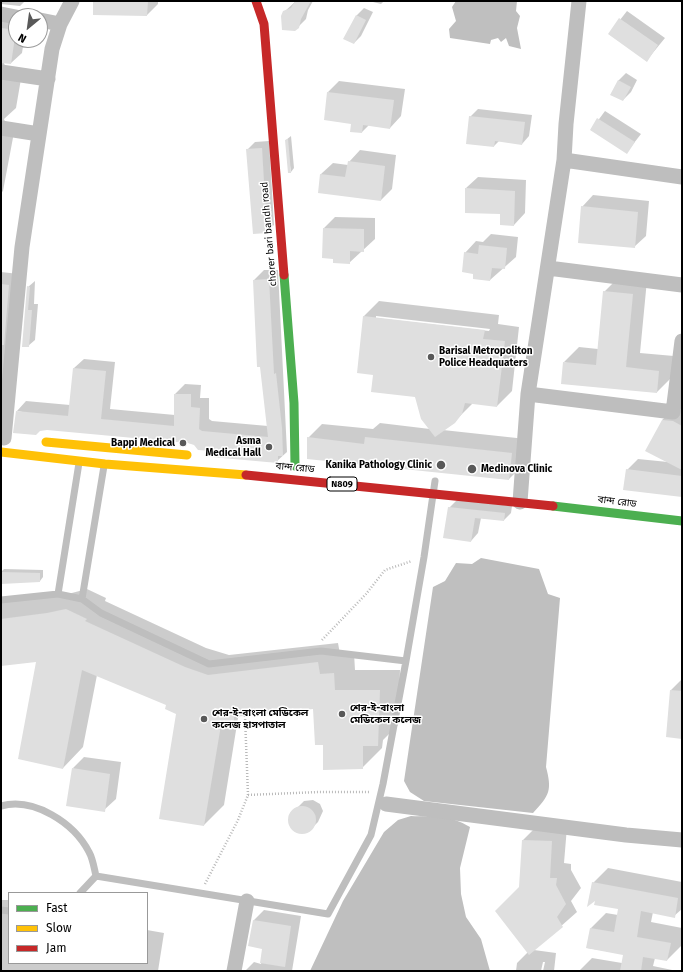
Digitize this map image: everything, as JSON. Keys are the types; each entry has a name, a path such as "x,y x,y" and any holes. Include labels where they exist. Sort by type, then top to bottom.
{"main road":[{"name":"chorer bari bandh road","path":"256,1 264,24 298,466"},
{"name":"বান্দ রোড","path":"34,441 81,445 106,456 291,479 434,493 521,491 682,521"},
{"name":"বান্দ রোড","path":"4,442 79,461 106,456 194,456"},
{"name":"বান্দ রোড","path":"282,465 298,466"}],"street":[{"path":"4,442 22,247 52,49 60,24 72,1"},
{"path":"521,491 528,394 564,160 566,124 579,1"},
{"path":"48,22 60,24"},
{"path":"1,72 48,79"},
{"path":"1,128 39,134"},
{"path":"564,160 682,177"},
{"path":"548,268 682,285"},
{"path":"528,394 678,413 682,341"},
{"path":"383,798 626,835 682,840"},
{"path":"234,971 247,902"}],"lane":[{"path":"58,594 81,445"},
{"path":"82,599 106,456"},
{"path":"96,876 247,902 328,914 371,835 383,798 424,557 435,481"},
{"path":"1,600 58,594 82,599 101,613 209,664 321,650 406,661"},
{"path":"1,806 11,804 34,807 58,818 77,833 90,853 96,876"},
{"path":"81,892 96,876"}],"path":[{"path":"321,650 322,639 366,594 385,570 424,557"},
{"path":"200,893 238,820 248,795 245,716"},
{"path":"248,795 318,792 383,798"}],"shaded area":[{"path":"456,1 517,1 516,11 520,16 517,28 521,49 509,46 506,38 501,42 498,38 491,40 490,44 450,38 449,29 456,21 452,7"},
{"path":"481,558 539,569 548,594 560,598 546,767 549,787 546,797 533,813 424,801 410,792 404,781 433,587 445,581 456,563 472,564"},
{"path":"411,816 455,820 470,827 460,868 461,894 466,917 481,939 490,971 310,971 343,901 384,832 398,820"}],"building":[{"path":"93,1 148,1 147,16 93,15"},
{"path":"295,1 311,1 301,19 299,28 295,31 282,30 281,16 283,11 291,8"},
{"path":"356,15 366,20 354,44 343,39"},
{"path":"619,18 658,45 647,62 608,34"},
{"path":"1,28 8,29 8,48 13,48 11,64 1,63"},
{"path":"618,80 631,87 623,101 610,95"},
{"path":"327,92 394,100 390,129 363,125 362,133 350,132 351,124 324,120"},
{"path":"469,116 525,122 522,145 495,141 494,147 466,144"},
{"path":"597,118 635,142 627,154 590,130"},
{"path":"288,139 291,173 288,173 285,140"},
{"path":"262,148 267,233 253,234 246,149"},
{"path":"348,161 385,166 381,201 318,193 320,174 345,177"},
{"path":"465,188 515,191 514,226 500,225 500,214 465,213"},
{"path":"581,206 638,212 635,248 578,243"},
{"path":"323,228 364,229 364,252 350,251 350,264 333,263 333,259 322,258"},
{"path":"479,245 507,248 505,269 492,268 490,281 473,279 473,274 462,272 464,252 478,254"},
{"path":"269,279 274,374 276,373 282,428 283,456 278,456 278,463 211,457 211,451 198,450 194,445 188,443 47,430 40,431 36,435 13,433 16,411 68,416 73,368 106,371 101,419 174,426 174,394 191,394 191,407 200,408 199,429 202,431 268,437 260,367 257,367 253,280"},
{"path":"1,284 9,285 4,345 1,345"},
{"path":"27,286 30,287 28,310 32,310 29,347 22,347"},
{"path":"603,291 633,294 626,367 659,371 657,393 561,384 563,362 596,365"},
{"name":"Barisal Metropoliton Police Headquaters","path":"363,316 485,330 483,339 505,341 497,407 465,403 462,414 455,423 435,437 421,419 415,397 371,392 373,375 357,373"},
{"path":"662,420 673,421 682,426 682,470 645,451"},
{"path":"307,437 364,444 365,437 512,453 509,480 307,459"},
{"path":"626,469 682,476 682,497 623,490"},
{"path":"448,507 505,513 504,521 475,518 471,542 443,538"},
{"path":"1,572 40,573 40,582 1,584"},
{"name":"শের-ই-বাংলা মেডিকেল কলেজ হাসপাতাল","path":"66,609 87,619 85,621 185,667 208,675 318,662 320,674 334,673 335,690 380,690 378,746 363,746 363,769 323,770 323,745 315,745 313,709 234,717 234,724 221,725 204,826 159,819 176,714 165,709 166,705 82,670 63,769 18,759 36,662 1,666 1,619"},
{"path":"670,690 682,691 682,739 666,737"},
{"path":"72,768 110,774 105,812 66,806"},
{"path":"302,806 312,810 316,820 312,830 302,834 292,830 288,820 292,810"},
{"path":"522,840 552,841 550,878 557,878 556,885 566,904 557,917 563,927 529,955 495,911 519,887"},
{"path":"592,882 678,898 675,918 641,911 637,937 671,943 667,961 643,957 641,971 620,971 623,955 586,948 590,928 614,932 618,909 594,905 595,901 587,907"},
{"path":"253,920 291,926 285,967 260,963 262,949 248,946"}],"traffic: fast":[{"path":"284,275 294,403 295,466"},
{"path":"553,506 682,521"}],"traffic: slow":[{"path":"46,442 187,455"},
{"path":"1,452 105,464 246,475"}],"traffic: jam":[{"path":"256,1 264,24 284,275"},
{"path":"246,475 553,506"}],"place":[{"name":"Barisal Metropoliton Police Headquaters","path":"431,357"},
{"name":"Bappi Medical","path":"183,443"},
{"name":"Asma Medical Hall","path":"269,447"},
{"name":"Kanika Pathology Clinic","path":"441,465"},
{"name":"Medinova Clinic","path":"472,469"},
{"name":"শের-ই-বাংলা মেডিকেল কলেজ","path":"342,714"},
{"name":"শের-ই-বাংলা মেডিকেল কলেজ হাসপাতাল","path":"204,719"}]}
